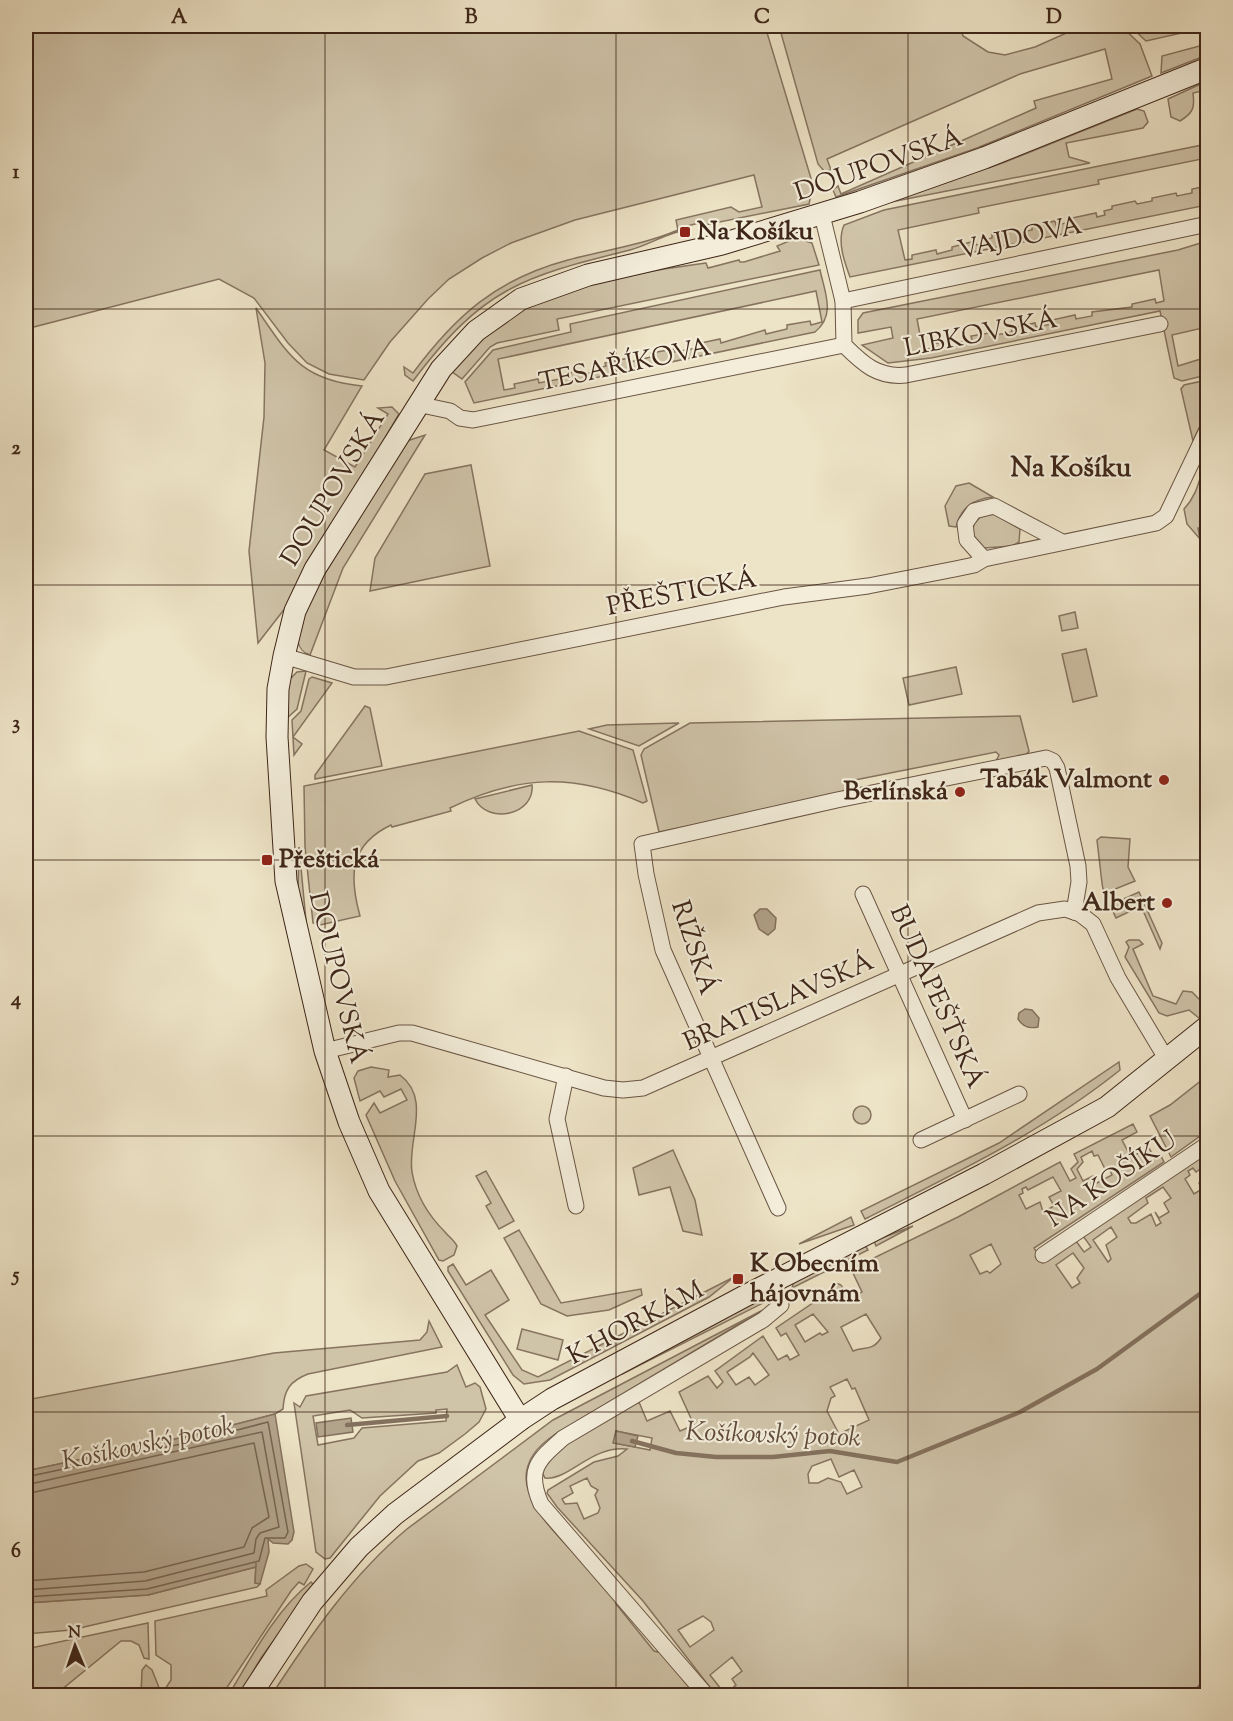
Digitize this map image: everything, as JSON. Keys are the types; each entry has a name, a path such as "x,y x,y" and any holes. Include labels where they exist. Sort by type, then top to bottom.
{"street":[{"name":"DOUPOVSKÁ","path":"520,1420 379,1191 349,1122 325,1051 285,880 277,736 278,689 284,656 295,611 315,569 417,404 465,342 504,309 529,295 588,275 722,244 822,215 984,158 1208,68"},
{"path":"822,215 843,301 844,345"},
{"name":"VAJDOVA","path":"843,301 1208,224"},
{"name":"LIBKOVSKÁ","path":"844,345 868,367 883,374 896,376 1160,324"},
{"name":"TESAŘÍKOVA","path":"417,404 450,411 460,418 473,420 844,345"},
{"name":"PŘEŠTICKÁ","path":"284,656 354,677 386,677 842,588 868,586 974,565 984,559 1147,525 1166,516 1208,428"},
{"path":"984,559 969,544 965,527 971,513 985,507 1004,510 1062,542"},
{"name":"RIŽSKÁ","path":"778,1208 663,950 646,874 642,844 1038,758 1049,759 1057,768 1078,866 1079,882 1074,912"},
{"name":"BUDAPEŠŤSKÁ","path":"863,894 964,1120"},
{"name":"BRATISLAVSKÁ","path":"325,1051 399,1033 412,1033 604,1088 632,1090 658,1084 1044,911 1059,909 1074,912"},
{"path":"1074,912 1086,918 1095,928 1118,978 1167,1060"},
{"name":"K HORKÁM","path":"250,1695 312,1602 359,1547 411,1501 520,1420 552,1399 768,1284 984,1174 1107,1107 1208,1026"},
{"path":"566,1076 557,1119 576,1206"},
{"name":"BUDAPEŠŤSKÁ","path":"921,1140 1019,1094"},
{"name":"NA KOŠÍKU","path":"1043,1255 1208,1144"},
{"path":"707,1695 542,1504 536,1487 535,1468 539,1458 562,1438 763,1320 781,1305 768,1284"}],"shaded area":[{"path":"26,26 765,26 813,186 809,204 700,226 699,223 687,226 687,230 673,233 630,250 560,269 507,291 461,325 413,381 405,375 404,367 413,373 462,317 499,289 543,268 678,230 676,220 731,207 739,212 762,207 754,175 575,220 511,243 482,258 449,279 428,299 390,342 364,380 329,374 307,363 288,343 254,298 219,279 26,329"},
{"path":"779,26 960,26 963,36 988,52 1005,55 1035,47 1082,26 1121,26 1140,44 1152,76 977,148 836,197 833,190 838,186 841,194 1036,108 1034,101 1112,79 1105,49 1020,74 827,159 831,170 824,171 818,164"},
{"path":"1130,26 1207,26 1208,27 1146,41"},
{"path":"1207,44 1207,55 1161,73 1162,56"},
{"path":"1207,81 1207,90 1193,93 1194,103 1188,115 1180,121 1171,117 1168,99"},
{"path":"1137,109 1144,111 1148,122 1143,128 1066,143 1069,157 1090,163 891,202 1005,162"},
{"path":"1207,144 1207,158 1098,180 1099,184 978,208 979,213 898,230 905,260 912,259 912,255 936,250 937,254 975,241 976,245 984,244 984,240 992,238 992,234 1015,229 1017,233 1032,230 1032,226 1055,221 1056,225 1072,222 1072,218 1096,213 1097,217 1105,215 1104,211 1112,209 1112,206 1135,201 1137,204 1152,201 1152,198 1176,193 1177,196 1192,193 1192,189 1207,186 1207,205 850,277 841,244 844,225 884,210"},
{"path":"796,238 812,243 819,265 557,319 559,330 497,343 490,347 462,379 451,371 493,328 523,308 544,299 613,278 706,263 708,268 739,260 744,262 780,251 777,246"},
{"path":"1207,241 1207,327 1172,335 1178,366 1207,357 1207,375 1182,381 1174,378 1160,311 931,358 888,363 862,345 893,338 891,327 858,333 858,320 863,313 1178,250","holes":["1159,270 1164,301 1156,303 1155,299 1132,304 1132,307 1092,312 1092,316 1076,319 1075,315 1052,320 1052,324 1036,327 1035,323 1011,328 1012,332 971,336 972,340 956,343 955,340 931,344 932,348 923,350 917,319"]},
{"path":"820,270 827,303 825,318 815,332 474,403 465,382 493,350 571,332 570,324","holes":["816,291 822,322 811,325 810,321 787,325 787,329 766,334 765,330 721,343 720,339 696,344 697,348 675,352 674,349 651,353 651,357 630,362 629,358 605,363 606,366 595,369 595,372 584,374 583,370 560,375 560,379 539,383 538,379 514,384 515,388 504,390 498,359"]},
{"path":"256,308 287,351 310,371 341,383 362,386 324,450 355,467 388,414 378,408 392,407 399,414 286,607 258,643 249,551 264,417 265,363"},
{"path":"1207,380 1207,411 1193,441 1181,389 1184,385"},
{"path":"425,435 343,568 310,655 308,654 302,650 298,642 300,626 325,573 407,441"},
{"path":"1207,457 1207,526 1198,528 1200,539 1187,524 1184,509 1196,491"},
{"path":"471,465 490,566 370,591 375,558 425,474"},
{"path":"969,483 993,497 969,505 961,514 956,527 949,526 945,506 956,486"},
{"path":"994,514 1020,529 1019,542 1012,546 984,548 972,534 974,524 981,516"},
{"path":"1075,612 1078,628 1062,631 1059,616"},
{"path":"1086,649 1097,696 1073,702 1062,654"},
{"path":"956,667 962,694 909,705 903,678"},
{"path":"306,671 297,709 286,719 289,680 297,672"},
{"path":"312,677 332,683 293,737 302,744 294,755 292,720 301,711 309,679"},
{"path":"365,706 370,708 382,766 315,779 315,775"},
{"path":"1020,716 1029,751 1025,756 996,761 999,755 996,752 855,780 839,795 659,832 641,755 644,749 690,723"},
{"path":"679,723 639,746 589,729 607,725"},
{"path":"579,731 633,750 647,801 643,803 593,786 546,782 523,784 475,797 450,808 451,811 392,827 391,825 367,842 356,863 354,888 360,916 320,925 313,923 305,847 304,786"},
{"path":"532,785 531,795 526,804 510,813 490,812 481,807 475,799"},
{"path":"1101,837 1130,839 1128,867 1135,881 1108,892 1103,889 1097,840"},
{"path":"299,847 307,931 298,892"},
{"path":"1139,892 1162,943 1160,949 1141,906 1116,918 1110,905"},
{"path":"1139,940 1143,944 1133,949 1153,996 1176,1004 1183,991 1192,992 1201,1001 1207,995 1207,1009 1199,1018 1189,1010 1167,1016 1159,1013 1125,957 1129,947 1126,942"},
{"path":"1119,1062 1120,1070 1029,1133 865,1219 861,1211 999,1143"},
{"path":"371,1067 389,1070 388,1077 400,1075 415,1096 417,1108 411,1160 414,1181 429,1212 457,1246 454,1255 443,1261 439,1260 395,1181 366,1115 374,1103 380,1113 407,1100 401,1089 384,1097 380,1091 360,1101 354,1078 358,1071"},
{"path":"1207,1076 1207,1131 1171,1157 1150,1116 1170,1105"},
{"path":"858,1106 866,1106 871,1111 869,1122 858,1124 853,1119 853,1111"},
{"path":"1133,1124 1137,1132 1122,1140 1131,1157 1149,1148 1155,1159 1161,1156 1164,1162 1034,1248 1043,1263 1076,1241 1084,1252 1091,1247 1083,1236 1207,1153 1207,1164 1196,1172 1193,1168 1188,1171 1190,1175 1185,1179 1194,1194 1202,1189 1199,1183 1208,1178 1208,1681 1202,1678 1203,1681 1190,1695 716,1695 643,1601 557,1507 547,1493 548,1490 594,1462 618,1456 627,1449 603,1452 563,1474 545,1478 542,1472 555,1451 639,1402 647,1421 670,1411 680,1431 694,1425 679,1392 708,1376 717,1388 723,1382 715,1371 763,1336 778,1360 787,1355 790,1360 799,1355 786,1333 781,1336 776,1328 826,1294 836,1283 841,1285 849,1299 862,1292 851,1269 958,1217 1060,1162 1070,1181 1076,1178 1071,1169 1078,1162 1074,1154","holes":["1092,1151 1094,1156 1098,1155 1105,1169 1109,1168 1112,1175 1097,1183 1093,1176 1083,1181 1077,1169 1083,1162 1081,1157","1053,1177 1061,1191 1049,1197 1054,1206 1043,1212 1040,1202 1026,1209 1019,1195 1023,1193 1022,1189 1026,1187 1028,1190","1163,1187 1171,1198 1164,1203 1169,1212 1159,1218 1155,1212 1161,1223 1156,1226 1151,1214 1136,1223 1131,1223 1128,1218 1148,1203 1146,1198","1111,1227 1117,1237 1106,1245 1111,1259 1108,1262 1093,1240","991,1244 1001,1264 990,1273 987,1271 980,1274 970,1255","1073,1253 1084,1268 1077,1278 1080,1283 1072,1288 1056,1265","813,1314 828,1332 822,1335 820,1333 805,1342 795,1325","866,1314 881,1338 871,1347 853,1351 841,1327","753,1353 769,1375 755,1385 749,1377 736,1385 727,1372","847,1379 852,1389 855,1388 869,1420 839,1434 827,1411 831,1398 835,1396 830,1387","616,1431 652,1438 650,1450 614,1443","831,1459 839,1477 854,1470 862,1487 847,1494 841,1482 828,1478 818,1483 809,1483 808,1474 812,1466","587,1478 591,1486 598,1490 595,1495 600,1508 598,1513 584,1519 577,1503 565,1504 562,1499 573,1493 570,1486","703,1616 711,1622 714,1630 690,1647 678,1630","732,1657 742,1671 732,1679 736,1685 725,1694 710,1675"]},
{"path":"673,1150 695,1200 702,1235 683,1231 670,1187 639,1195 633,1168"},
{"path":"486,1171 514,1221 499,1229 486,1206 491,1203 476,1176"},
{"path":"851,1217 854,1225 799,1244"},
{"path":"913,1226 876,1246 874,1241"},
{"path":"519,1230 561,1303 641,1289 642,1295 609,1310 567,1316 541,1304 504,1238"},
{"path":"865,1245 868,1250 792,1288 794,1281"},
{"path":"453,1264 466,1285 491,1270 509,1300 485,1315 522,1370 538,1377 734,1277 709,1297 550,1380 524,1384 513,1375 448,1271 448,1267"},
{"path":"760,1299 767,1301 622,1374 665,1348"},
{"path":"761,1311 554,1435 537,1449 528,1464 526,1479 529,1494 536,1508 571,1550 616,1597 616,1604 654,1651 662,1653 695,1695 271,1696 301,1651 350,1586 407,1529 553,1420"},
{"path":"429,1321 442,1347 308,1374 292,1383 285,1396 283,1409 275,1414 198,1434 26,1471 26,1400 274,1353 420,1340 427,1332"},
{"path":"522,1329 563,1340 558,1360 517,1349"},
{"path":"457,1365 466,1387 475,1383 480,1387 486,1409 479,1422 439,1453 418,1461 380,1496 330,1558 325,1559 316,1552 294,1403 300,1407 306,1396 447,1372","holes":["447,1409 446,1421 362,1428 354,1438 318,1445 313,1416 350,1410 362,1418 436,1413 436,1410"]},
{"path":"306,1564 313,1569 304,1585 299,1582 291,1591 222,1695 168,1695 165,1689 171,1680 171,1665 156,1655 155,1621 267,1596 266,1590 299,1566"},
{"path":"256,1567 255,1583 260,1584 257,1587 71,1630 26,1634 26,1603 148,1595"},
{"path":"311,1582 314,1585 261,1658 239,1695 228,1696 275,1620"},
{"path":"148,1623 149,1659 144,1658 139,1645 131,1641 121,1641 55,1695 26,1695 26,1649"},
{"path":"146,1665 152,1670 162,1695 141,1695 142,1670"}],"water":[{"path":"760,909 767,909 776,918 775,929 768,935 759,929 754,915"},
{"path":"1025,1009 1032,1010 1039,1018 1038,1027 1026,1027 1020,1022 1019,1013"},
{"path":"275,1414 294,1532 288,1544 273,1543 268,1539 269,1552 260,1584 255,1583 256,1567 148,1595 26,1603 26,1471 194,1435"},
{"path":"351,1418 353,1432 318,1437 316,1423"},
{"path":"616,1431 638,1436 635,1447 613,1443"}],"waterway":[{"name":"Košíkovský potok","path":"632,1441 676,1453 716,1457 773,1457 830,1451 897,1462 1020,1412 1097,1369 1208,1288"},
{"name":"Košíkovský potok","path":"347,1425 447,1416"}],"place":[{"name":"Na Košíku","path":"685,232"},
{"name":"Tabák Valmont","path":"1164,780"},
{"name":"Berlínská","path":"960,792"},
{"name":"Přeštická","path":"267,860"},
{"name":"Albert","path":"1167,903"},
{"name":"K Obecním hájovnám","path":"738,1279"}],"district":[{"name":"Na Košíku","path":"1071,469"}]}
